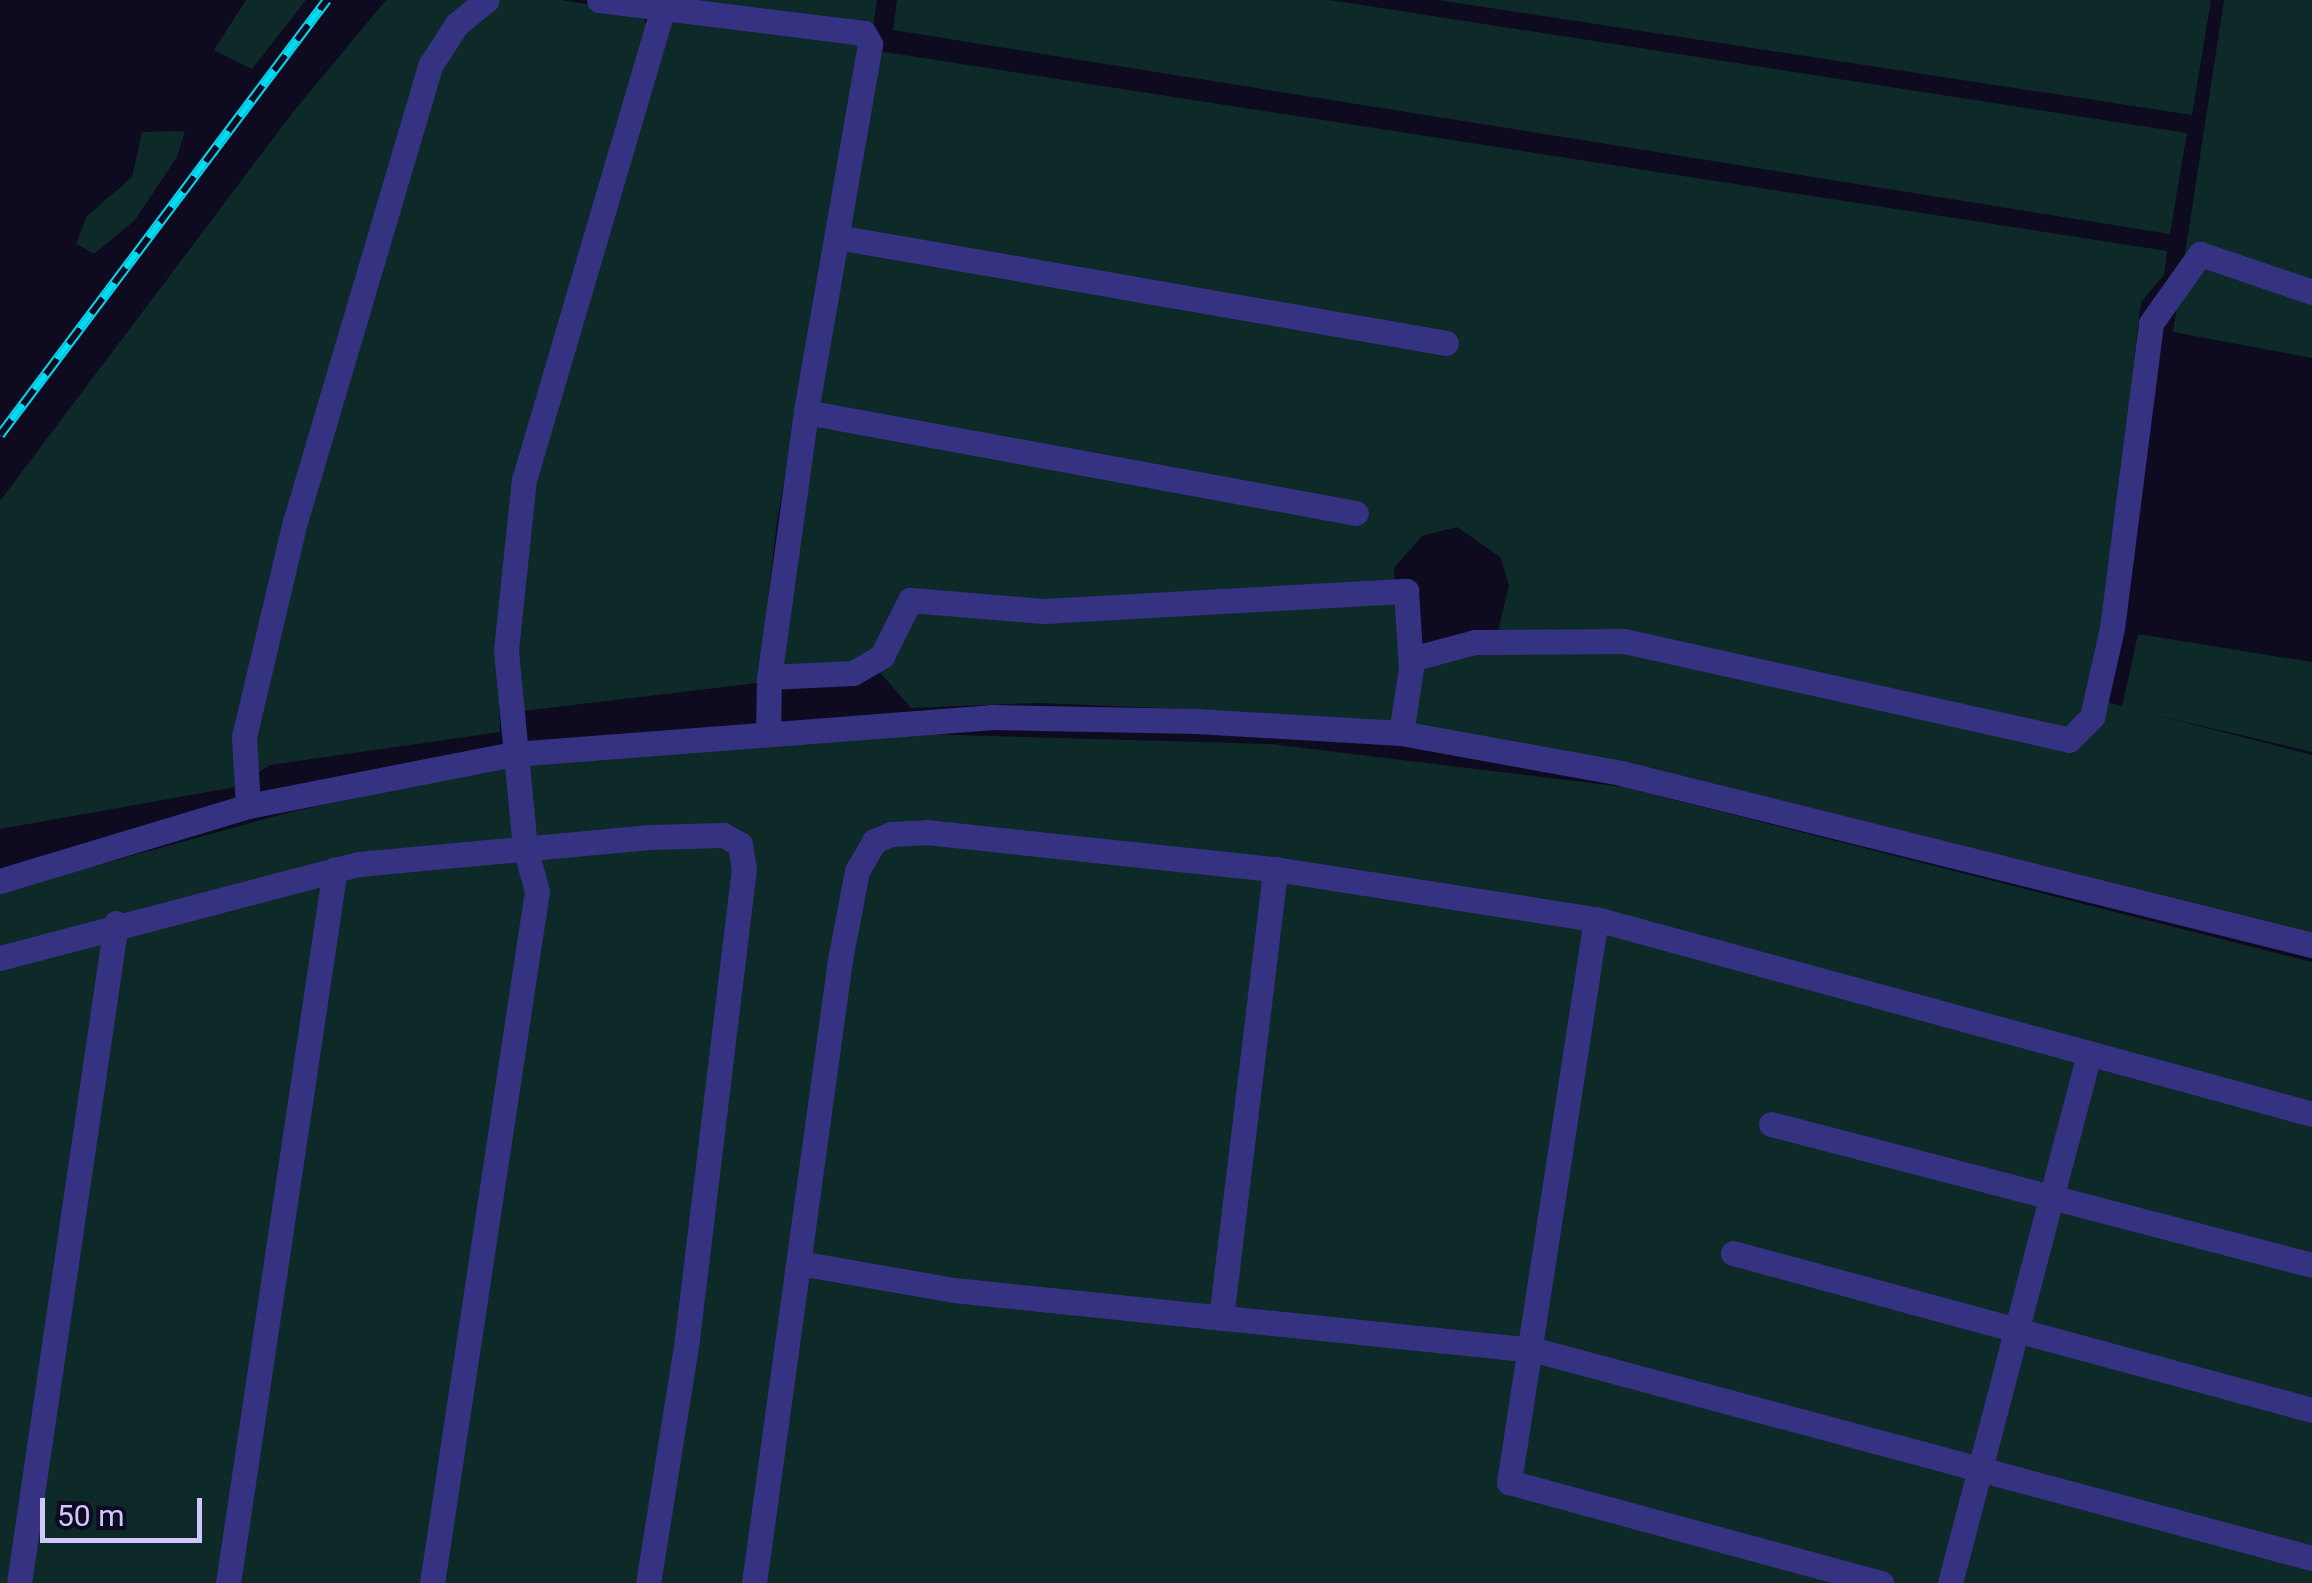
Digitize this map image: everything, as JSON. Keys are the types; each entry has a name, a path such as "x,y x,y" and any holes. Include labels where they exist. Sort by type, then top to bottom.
{"street":[{"path":"248,806 244,737 306,484 432,64 457,24 486,0"},
{"path":"599,0 662,11 864,32 870,44 806,412 770,678 768,734"},
{"path":"432,1583 524,992 536,890 525,848 506,650 524,480 662,11"},
{"path":"836,237 1446,343"},
{"path":"1411,659 1475,642 1624,641 2069,740 2092,717 2112,628 2151,324 2200,254 2312,292"},
{"path":"806,412 1356,513"},
{"path":"770,678 853,673 882,656 910,600 1044,611 1406,591 1411,659 1402,733"},
{"path":"0,881 248,806 514,754 991,717 1402,733 1621,774 2312,945"},
{"path":"754,1583 840,960 857,871 874,841 926,832 1275,868 1596,919 2312,1114"},
{"path":"0,958 116,922 335,870 525,848 722,835 740,844 744,868 687,1340 648,1583"},
{"path":"1221,1318 1275,868"},
{"path":"228,1583 335,870"},
{"path":"1596,919 1534,1350 1509,1482 1882,1583"},
{"path":"19,1583 116,922"},
{"path":"1950,1583 2089,1054"},
{"path":"1771,1124 2312,1265"},
{"path":"1732,1253 2312,1410"},
{"path":"800,1262 954,1290 1534,1350 1981,1465 2312,1558"}],"green space":[{"path":"246,0 306,0 252,69 214,50"},
{"path":"386,0 562,0 642,13 650,37 515,477 498,647 500,732 270,765 236,787 0,829 0,501 293,112"},
{"path":"655,0 877,0 873,28"},
{"path":"897,0 1330,0 2187,133 2170,234 893,30"},
{"path":"1438,0 2211,0 2192,115"},
{"path":"2224,0 2312,0 2312,358 2173,332"},
{"path":"670,14 865,39 777,521 758,683 514,712 530,484"},
{"path":"878,51 2167,251 2164,275 2141,302 2094,699 2312,755 2312,934 1715,788 1209,710 1038,703 911,708 869,660 779,676 796,535","holes":["1457,527 1500,557 1509,585 1496,640 1484,655 1398,651 1394,568 1422,536"]},
{"path":"185,131 177,157 135,220 94,254 76,244 87,216 132,177 142,132"},
{"path":"2138,634 2312,662 2312,752 2122,707"},
{"path":"887,733 1271,744 1624,787 2312,962 2312,1583 0,1583 0,892 283,814 495,767"}],"railway":[{"path":"0,435 327,0"}]}
